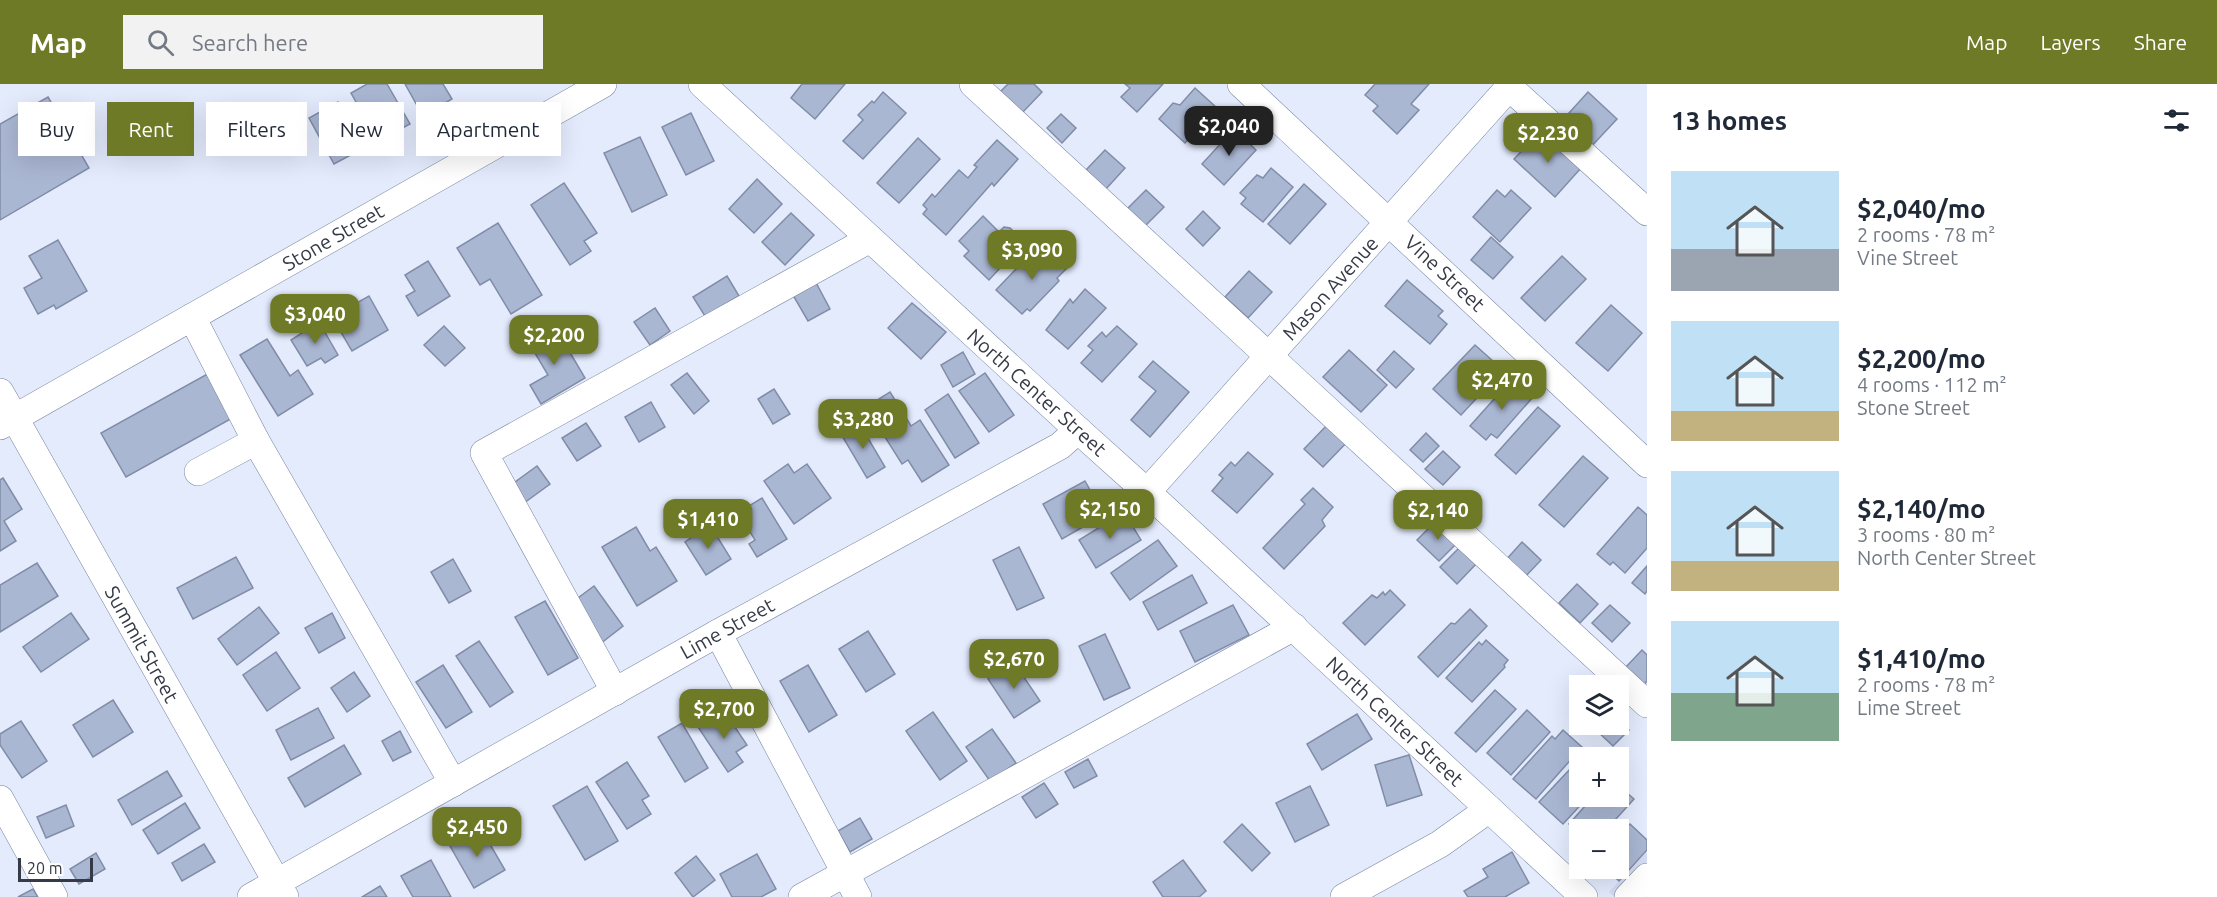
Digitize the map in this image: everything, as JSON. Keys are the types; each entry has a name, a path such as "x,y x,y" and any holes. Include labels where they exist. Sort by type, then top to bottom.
{"street":[{"name":"Stone Street","path":"7,422 603,84"},
{"name":"North Center Street","path":"702,84 1294,627 1584,897"},
{"path":"973,84 1647,704"},
{"name":"Vine Street","path":"1241,84 1647,464"},
{"path":"1511,86 1647,212"},
{"name":"Mason Avenue","path":"1147,492 1511,86"},
{"path":"615,692 484,453 870,239"},
{"path":"192,317 256,441 453,783"},
{"name":"Summit Street","path":"0,392 7,422 280,890"},
{"name":"Lime Street","path":"251,897 280,890 453,783 718,633 1060,446 1078,430"},
{"path":"198,472 256,441"},
{"path":"802,897 1294,627"},
{"path":"718,633 858,897"},
{"path":"0,799 54,897"},
{"path":"1344,897 1440,844 1489,809"},
{"path":"1628,897 1647,877"}],"shaded area":[{"path":"1647,852 1647,897 1614,897 1609,892 1621,879 1629,879 1629,871"}],"building":[{"path":"367,84 387,84 397,102 356,102 351,93"},
{"path":"405,84 443,84 452,99 447,102 416,104"},
{"path":"802,84 845,84 815,119 791,98"},
{"path":"1008,84 1034,84 1042,92 1022,113 1000,92"},
{"path":"1125,84 1163,84 1137,112 1121,97 1130,88"},
{"path":"1375,84 1429,84 1411,104 1419,110 1397,134 1373,111 1378,106 1365,95"},
{"path":"1195,88 1217,108 1185,143 1159,119 1173,103 1180,105"},
{"path":"883,92 906,113 863,159 843,141 863,120 858,115 872,101 874,103"},
{"path":"1588,92 1617,119 1588,150 1559,124"},
{"path":"48,97 51,102 39,102"},
{"path":"319,112 319,136 309,118"},
{"path":"691,113 714,161 686,175 662,127"},
{"path":"18,114 18,156 82,156 89,168 0,220 0,124"},
{"path":"404,114 410,124 404,127"},
{"path":"1061,114 1076,128 1062,143 1047,128"},
{"path":"1234,129 1256,150 1224,185 1202,164"},
{"path":"1541,131 1581,168 1555,197 1514,159"},
{"path":"640,137 667,195 632,212 604,153"},
{"path":"918,138 940,159 899,203 877,183"},
{"path":"997,140 1018,159 994,186 992,183 946,235 923,214 927,209 923,205 932,194 935,197 959,170 968,178 977,167 974,165"},
{"path":"1105,150 1125,168 1106,189 1086,170"},
{"path":"330,156 349,156 334,164"},
{"path":"1271,168 1293,187 1263,222 1241,204 1246,198 1240,193 1257,175 1263,178"},
{"path":"757,179 782,204 754,233 729,209"},
{"path":"564,183 597,233 584,241 591,251 570,265 531,205"},
{"path":"1304,184 1326,204 1290,244 1268,224"},
{"path":"1146,190 1164,207 1145,226 1127,209"},
{"path":"1497,190 1505,197 1511,190 1531,208 1500,242 1473,217"},
{"path":"1203,211 1220,228 1203,246 1186,229"},
{"path":"791,213 814,235 785,265 762,242"},
{"path":"983,216 999,232 1004,227 1010,228 1024,242 989,280 964,256 969,251 959,241"},
{"path":"498,223 542,295 511,314 490,279 480,285 457,248"},
{"path":"1491,237 1513,257 1493,279 1471,260"},
{"path":"58,240 87,291 56,309 54,305 38,314 24,288 42,278 29,256"},
{"path":"1034,250 1044,260 1051,253 1067,268 1057,278 1059,281 1030,311 1027,309 1022,314 996,290"},
{"path":"1562,256 1586,279 1545,321 1521,298"},
{"path":"428,261 450,296 418,316 406,296 415,291 405,275"},
{"path":"1249,271 1272,292 1248,318 1225,297"},
{"path":"727,276 739,296 705,316 693,297"},
{"path":"813,277 830,309 808,321 790,290"},
{"path":"1407,280 1443,311 1438,316 1447,324 1430,344 1385,306"},
{"path":"1085,289 1106,308 1068,349 1046,330 1070,299 1073,303"},
{"path":"369,296 388,330 352,351 332,317"},
{"path":"912,303 946,332 921,359 888,328"},
{"path":"1611,305 1642,333 1608,371 1576,343"},
{"path":"655,308 670,331 650,345 634,322"},
{"path":"319,322 338,355 325,363 321,358 307,366 291,340"},
{"path":"444,326 465,348 445,366 424,345"},
{"path":"1117,326 1137,344 1102,382 1081,363 1093,350 1088,346 1102,332 1106,337"},
{"path":"555,327 585,378 541,404 530,385 548,375 529,343"},
{"path":"267,339 290,376 298,370 313,394 278,416 240,355"},
{"path":"1475,345 1503,370 1461,415 1433,389"},
{"path":"1349,350 1387,385 1361,412 1323,377"},
{"path":"1394,351 1414,369 1396,388 1377,370"},
{"path":"963,352 975,374 953,387 941,365"},
{"path":"1153,361 1189,392 1150,437 1131,420 1156,391 1139,377"},
{"path":"211,372 236,416 126,477 101,433"},
{"path":"687,373 709,401 694,414 671,385"},
{"path":"985,373 1014,415 989,432 959,391"},
{"path":"1512,379 1533,397 1497,438 1491,434 1486,440 1470,426"},
{"path":"774,389 790,414 773,424 758,399"},
{"path":"890,392 911,426 920,420 949,465 922,482 908,460 902,464 866,407"},
{"path":"948,394 979,443 955,458 925,410"},
{"path":"651,402 665,427 639,442 625,417"},
{"path":"1538,407 1560,426 1516,474 1495,455"},
{"path":"1330,422 1349,440 1323,467 1304,449"},
{"path":"586,423 601,446 577,461 562,438"},
{"path":"859,423 885,467 867,478 841,434"},
{"path":"1426,433 1439,446 1423,462 1410,450"},
{"path":"1443,451 1460,467 1443,485 1425,469"},
{"path":"1248,452 1273,474 1237,513 1212,491 1223,478 1219,475 1231,462 1235,466"},
{"path":"1583,456 1608,478 1564,527 1539,505"},
{"path":"788,464 794,473 807,464 831,498 794,524 764,481"},
{"path":"537,466 550,484 524,503 511,485"},
{"path":"3,478 22,509 4,521 16,541 0,551 0,480"},
{"path":"1085,481 1104,515 1062,539 1043,504"},
{"path":"1313,488 1333,507 1322,520 1325,526 1284,569 1263,548 1305,504 1301,500"},
{"path":"762,498 787,539 757,557 749,544 755,540 746,525 737,530 729,518"},
{"path":"1638,507 1647,515 1647,548 1625,573 1613,562 1610,565 1597,554"},
{"path":"1124,512 1141,540 1096,568 1079,540"},
{"path":"1436,521 1458,542 1439,561 1417,540"},
{"path":"710,525 731,559 706,575 685,542"},
{"path":"636,527 650,551 656,547 677,581 637,606 602,547"},
{"path":"1158,540 1177,566 1130,600 1111,573"},
{"path":"1522,542 1541,560 1524,578 1505,561"},
{"path":"1019,547 1044,598 1017,610 993,560"},
{"path":"1460,547 1477,563 1457,584 1440,567"},
{"path":"236,557 253,588 193,619 177,588"},
{"path":"453,559 471,591 449,603 431,572"},
{"path":"37,563 58,596 0,632 0,585"},
{"path":"1647,566 1647,591 1645,594 1632,583"},
{"path":"1192,575 1207,603 1158,630 1143,602"},
{"path":"1577,584 1598,604 1580,623 1559,603"},
{"path":"594,586 623,626 600,644 570,604"},
{"path":"1390,590 1405,605 1365,645 1343,623 1372,595 1377,598 1383,592 1385,595"},
{"path":"545,601 578,658 548,675 515,617"},
{"path":"1233,605 1249,635 1195,662 1180,631"},
{"path":"1610,605 1630,623 1612,642 1592,623"},
{"path":"259,607 279,633 237,665 218,639"},
{"path":"1470,609 1487,626 1438,677 1418,657 1451,623 1455,624"},
{"path":"71,613 89,639 41,672 23,647"},
{"path":"332,613 345,638 319,653 305,628"},
{"path":"868,631 895,674 866,692 839,649"},
{"path":"1105,634 1130,688 1104,700 1079,646"},
{"path":"1486,640 1508,660 1505,667 1472,702 1446,678 1479,642 1482,645"},
{"path":"479,641 513,692 490,707 456,656"},
{"path":"1642,650 1647,655 1647,681 1643,686 1625,668"},
{"path":"276,652 300,688 267,711 243,675"},
{"path":"1013,661 1040,701 1014,718 988,679"},
{"path":"443,665 472,712 446,728 416,682"},
{"path":"808,665 837,715 809,732 780,681"},
{"path":"354,672 370,696 347,712 331,688"},
{"path":"1495,690 1516,709 1476,752 1455,733"},
{"path":"113,700 133,732 93,757 73,725"},
{"path":"318,708 334,738 291,760 276,730"},
{"path":"1527,710 1550,732 1511,775 1487,753"},
{"path":"724,711 747,745 736,752 743,762 728,772 698,727"},
{"path":"933,712 967,761 940,780 906,731"},
{"path":"1357,714 1372,739 1322,770 1307,744"},
{"path":"21,721 47,761 22,778 0,745 0,734"},
{"path":"682,723 708,768 685,782 658,737"},
{"path":"992,729 1016,763 990,781 966,747"},
{"path":"1563,730 1582,747 1569,747 1569,762 1536,799 1513,779 1552,736 1555,739"},
{"path":"400,731 411,752 393,761 382,741"},
{"path":"1601,735 1624,735 1613,746"},
{"path":"344,745 361,774 305,807 288,778"},
{"path":"1409,755 1422,795 1387,806 1375,765"},
{"path":"1088,759 1097,776 1074,788 1065,772"},
{"path":"627,762 649,796 642,800 651,814 627,829 596,782"},
{"path":"1569,770 1569,807 1579,807 1563,824 1539,802"},
{"path":"167,771 182,796 132,825 118,800"},
{"path":"1044,783 1058,804 1036,818 1022,797"},
{"path":"587,786 618,841 585,860 553,806"},
{"path":"1310,786 1329,825 1295,842 1276,803"},
{"path":"1629,795 1634,799 1629,805"},
{"path":"185,803 200,828 158,854 143,830"},
{"path":"66,805 74,826 46,838 37,817"},
{"path":"1584,807 1627,807 1616,819 1573,819"},
{"path":"860,818 872,839 850,852 838,831"},
{"path":"1242,824 1270,853 1252,871 1224,842"},
{"path":"1629,825 1647,840 1647,850 1629,870"},
{"path":"481,829 505,870 474,888 450,846"},
{"path":"204,844 215,862 182,881 172,863"},
{"path":"1512,852 1529,883 1505,897 1468,897 1464,891 1488,877 1483,869"},
{"path":"96,853 105,869 79,884 70,869"},
{"path":"757,854 776,889 761,897 732,897 720,874"},
{"path":"696,856 715,880 693,897 675,873"},
{"path":"431,860 451,897 413,897 401,876"},
{"path":"1183,860 1206,891 1199,897 1163,897 1153,882"},
{"path":"380,886 387,897 362,897"},
{"path":"33,889 38,897 18,897"}]}
